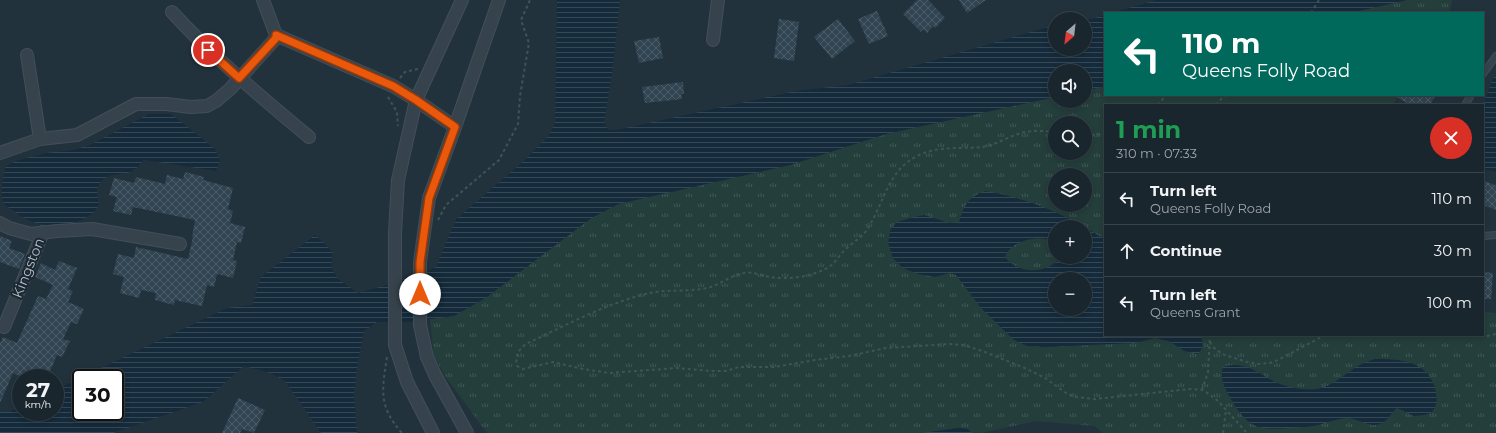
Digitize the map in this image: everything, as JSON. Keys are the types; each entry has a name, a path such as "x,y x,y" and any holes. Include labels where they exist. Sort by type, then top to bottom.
{"street":[{"path":"0,152 40,139 77,135 136,104 166,104 191,107 207,106 216,101 230,89 276,38 263,0"},
{"path":"433,433 407,382 395,345 394,329 398,180 416,100 462,0"},
{"path":"467,433 435,375 427,357 420,325 420,262 429,198 499,0"},
{"path":"713,40 718,0"},
{"path":"172,12 198,40 239,78 309,138"},
{"path":"276,35 393,86 455,127"},
{"path":"27,55 40,139"},
{"path":"0,223 9,228 31,234 92,229 180,244"},
{"name":"Kingston","path":"4,326 43,232"}],"lane":[{"path":"1484,73 1496,56"},
{"path":"1484,236 1496,235"}],"path":[{"path":"436,223 446,205 499,160 518,124 520,96 529,42 521,20 530,0"},
{"path":"1312,12 1320,0"},
{"path":"1159,104 1165,96"},
{"path":"1217,104 1222,98 1227,96"},
{"path":"1048,131 1034,130 1023,132 994,144 981,147 950,147 934,150 910,160 894,175 868,230 846,248 832,264 826,268 805,276 788,278 772,278 744,273 737,274 716,285 706,288 650,293 623,300 526,344 520,349 517,355 517,366 523,369 553,362 609,373 677,368 711,371 739,367 774,366 849,356 886,348 949,344 964,345 986,352 1027,369 1045,378 1066,393 1076,397 1095,399 1190,389 1202,390 1218,401 1247,433"},
{"path":"1092,135 1104,134"},
{"path":"1484,335 1496,334"},
{"path":"1202,390 1208,372 1210,336"},
{"path":"1210,342 1213,348 1222,354 1259,364 1270,363 1278,360 1324,336"},
{"path":"387,356 383,397 387,412 393,423 402,433"},
{"path":"1223,433 1226,409"}],"green space":[{"path":"1407,0 1452,0 1449,12 1354,12"},
{"path":"1104,86 1104,96 1398,96 1394,104 1104,104 1104,336 1484,336 1484,312 1496,313 1496,433 1103,433 1095,426 1036,421 981,433 487,433 445,376 434,355 430,319 454,316 487,297 590,219 618,204 790,165 886,134 1048,99 1048,108 1092,108 1092,89"}],"water":[{"path":"557,0 620,0 612,74 604,122 608,130 616,130 796,91 848,85 1048,27 1048,56 1092,56 1092,19 1104,15 1104,86 1092,89 1092,64 1048,64 1048,99 886,134 790,165 618,204 590,219 487,297 454,316 408,322 377,322 364,331 358,362 354,392 357,433 321,433 285,381 270,373 244,366 203,402 113,433 0,433 0,412 12,411 12,421 64,421 64,386 72,382 72,421 124,421 124,369 99,369 227,308 252,305 261,277 315,235 333,252 331,267 338,279 358,293 413,278 436,267 456,219 524,161 549,135 555,123"},
{"path":"1156,0 1407,0 1354,12 1115,12"},
{"path":"1496,76 1496,172 1484,169 1483,104 1493,78"},
{"path":"149,114 171,114 215,149 220,161 216,171 144,160 136,169 132,171 110,176 103,180 100,183 97,193 98,205 96,210 82,220 67,224 45,225 31,221 18,214 3,202 2,189 6,166 19,160 46,153 73,150 90,145"},
{"path":"985,191 1001,194 1032,203 1048,209 1048,212 1054,212 1071,220 1048,220 1048,240 1027,240 1013,246 1005,257 1010,263 1017,267 1032,270 1048,267 1053,264 1092,264 1092,231 1104,239 1104,336 1201,336 1203,347 1198,354 1184,351 1169,341 1155,338 1135,343 1046,347 1027,346 1014,340 981,308 956,275 950,273 935,277 918,274 903,268 893,258 888,243 890,231 897,222 925,215 949,223 959,222 965,206 970,199"},
{"path":"1374,359 1408,362 1415,364 1426,372 1433,383 1437,396 1434,409 1430,413 1414,416 1397,408 1385,421 1376,425 1347,418 1311,426 1279,429 1263,428 1250,422 1238,410 1225,389 1222,376 1223,367 1240,365 1248,367 1275,382 1287,386 1300,389 1317,389 1331,384 1357,367"},
{"path":"958,428 968,429 972,433 922,433"}],"building":[{"path":"917,0 928,0 945,18 935,28 933,26 927,33 923,29 921,32 903,14"},
{"path":"959,0 986,0 967,13"},
{"path":"877,11 888,36 869,44 858,19"},
{"path":"779,19 799,22 794,61 774,58"},
{"path":"838,19 855,41 832,59 814,37"},
{"path":"659,37 663,58 639,63 634,41"},
{"path":"683,82 684,94 681,94 682,99 645,103 642,87"},
{"path":"1394,96 1435,96 1431,104 1409,104"},
{"path":"185,172 204,177 203,180 233,188 228,209 233,211 230,223 245,227 241,243 237,242 233,260 237,261 233,278 217,274 214,287 207,285 202,306 175,300 174,305 155,300 156,293 141,290 139,298 120,293 124,277 113,274 118,254 134,258 136,247 188,259 195,220 133,207 131,215 113,211 117,197 109,195 114,178 134,183 136,177 165,184 167,175 183,179"},
{"path":"1484,181 1496,185 1496,210 1484,205"},
{"path":"0,236 12,241 9,248 25,254 19,269 0,262"},
{"path":"59,261 77,268 68,289 73,291 68,302 84,309 77,324 71,322 63,339 70,341 62,357 57,355 51,369 12,369 12,375 0,403 0,343 3,337 17,343 38,296 46,299 53,285 35,277 41,263 55,270"},
{"path":"1484,272 1493,273 1491,299 1484,299"},
{"path":"238,398 265,410 254,433 242,429 240,433 222,433"}],"route":[{"path":"208,50 239,78 276,38 276,35 393,86 455,127 429,198 420,262 420,294"}]}
